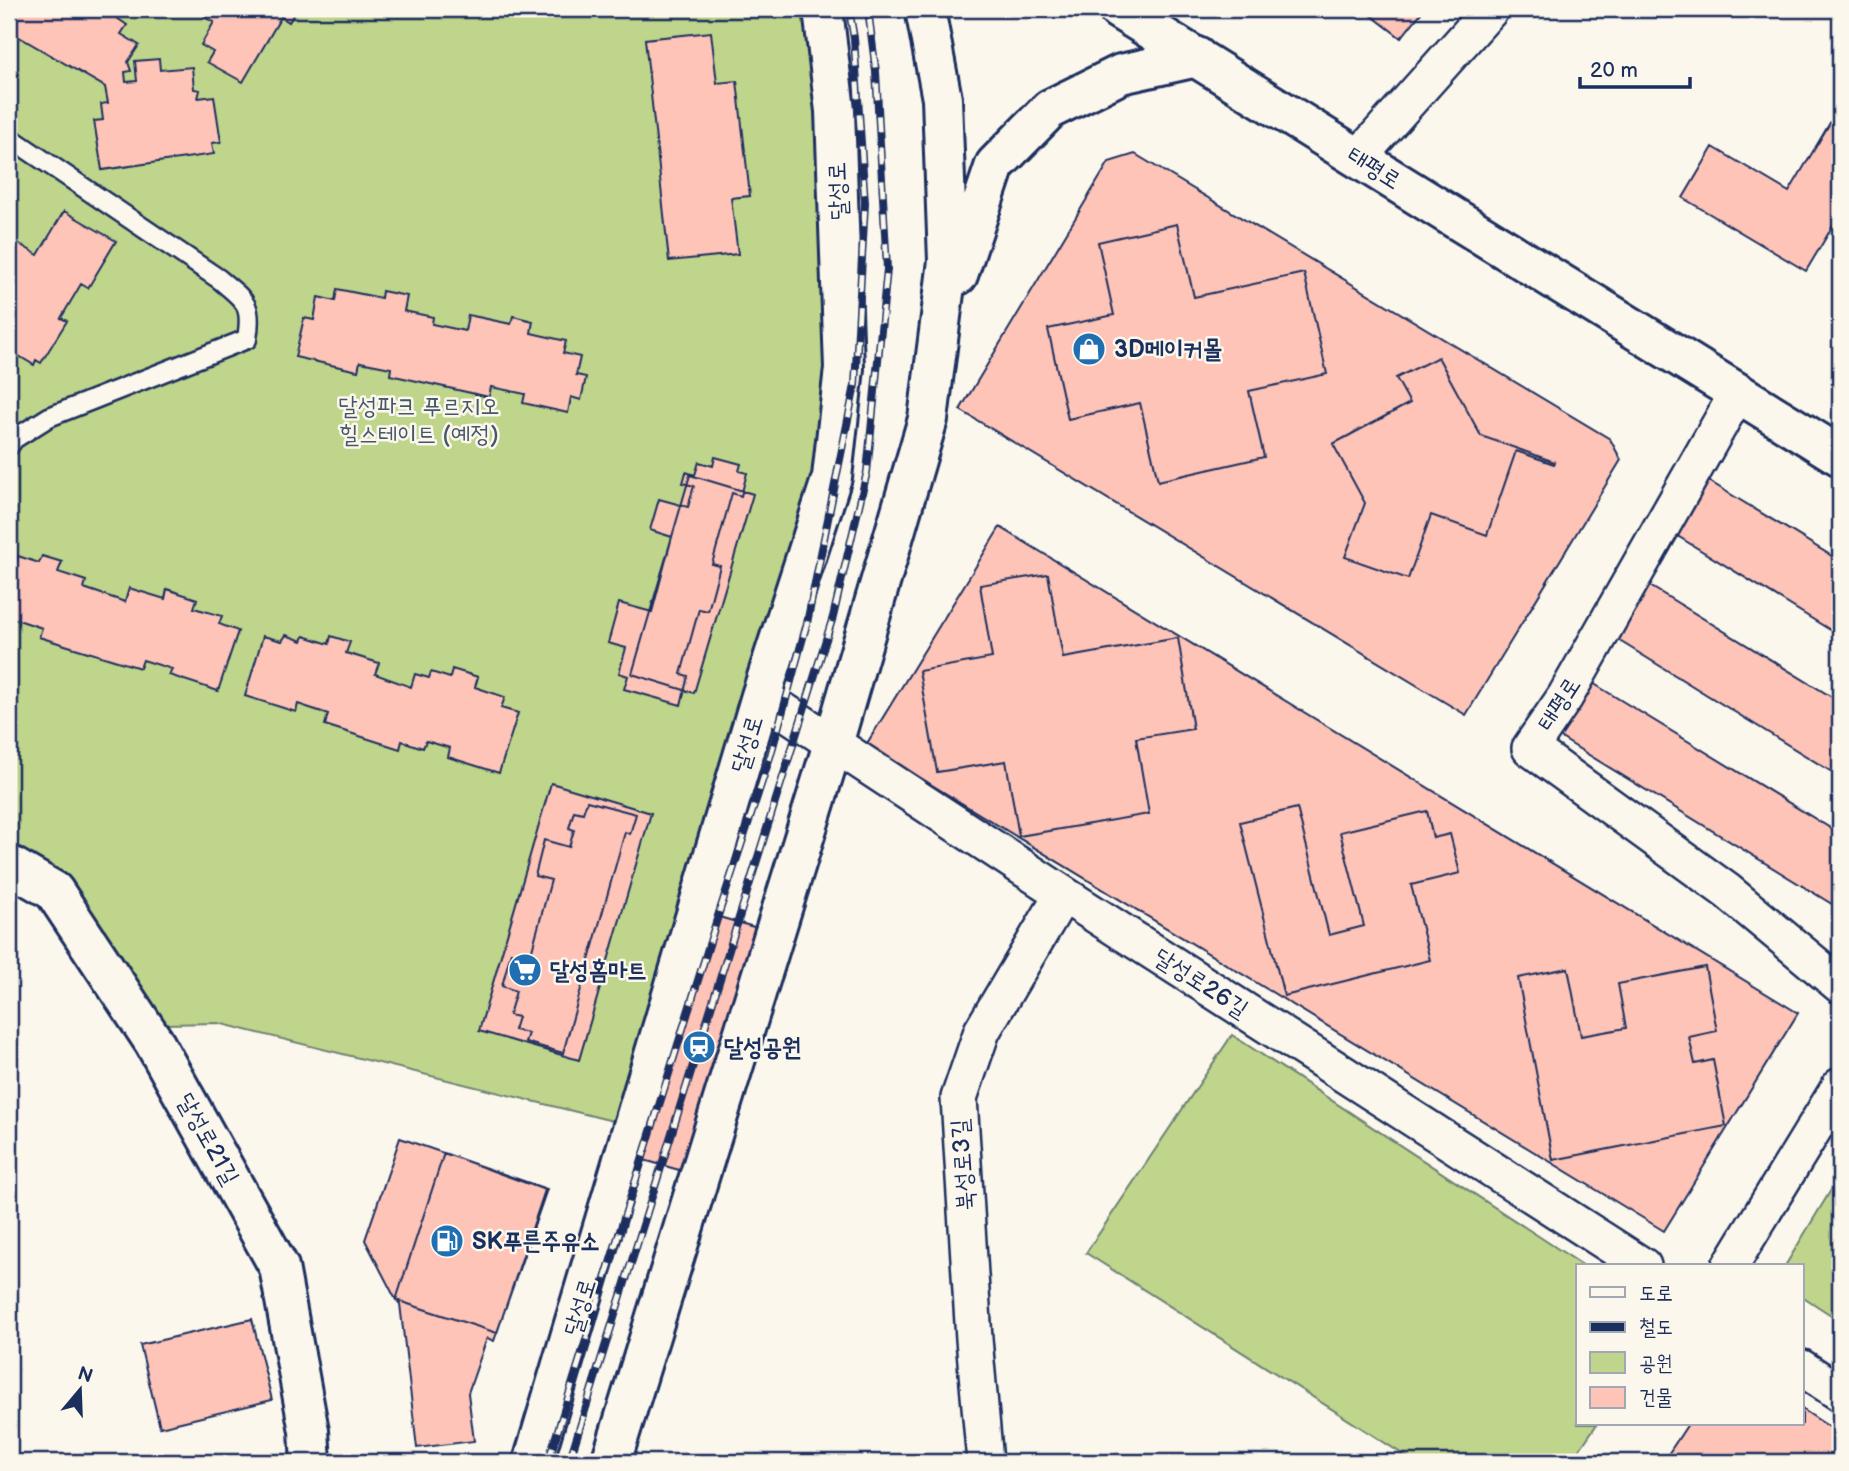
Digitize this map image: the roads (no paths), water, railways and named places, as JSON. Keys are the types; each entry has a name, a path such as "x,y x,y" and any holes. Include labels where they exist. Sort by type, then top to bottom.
{"main road":[{"name":"달성로","path":"533,1457 761,696 832,477 844,368 835,111 823,9"},
{"path":"611,1462 833,744 928,419 948,261 942,99 925,9"},
{"name":"태평로","path":"1118,9 1840,456"},
{"path":"939,330 995,166 1049,108 1121,74 1197,57"},
{"name":"달성로21길","path":"9,865 54,891 154,1042 279,1267 315,1459"}],"street":[{"path":"1358,158 1490,9"},
{"name":"태평로","path":"1738,393 1565,697 1530,748 1727,891 1840,985"},
{"name":"달성로26길","path":"761,696 1063,894 1640,1264"},
{"name":"북성로3길","path":"985,1462 974,1339 959,1098 982,1031 1063,894"},
{"path":"1731,1264 1840,1086"},
{"path":"1804,1369 1840,1393"}],"lane":[{"path":"9,137 219,279 242,299 251,317 247,339 49,417 15,439 9,446"}],"railway":[{"path":"548,1462 771,754 807,623 855,385 865,203 854,38 849,9"},
{"path":"569,1462 833,617 867,472 887,269 876,72 868,9"}],"place":[{"name":"3D메이커몰","path":"1089,349"},
{"name":"달성홈마트","path":"525,970"},
{"name":"달성공원","path":"699,1047"},
{"name":"SK푸른주유소","path":"447,1241"}],"park label":[{"name":"달성파크 푸르지오 힐스테이트 (예정)","path":"419,420"}]}
